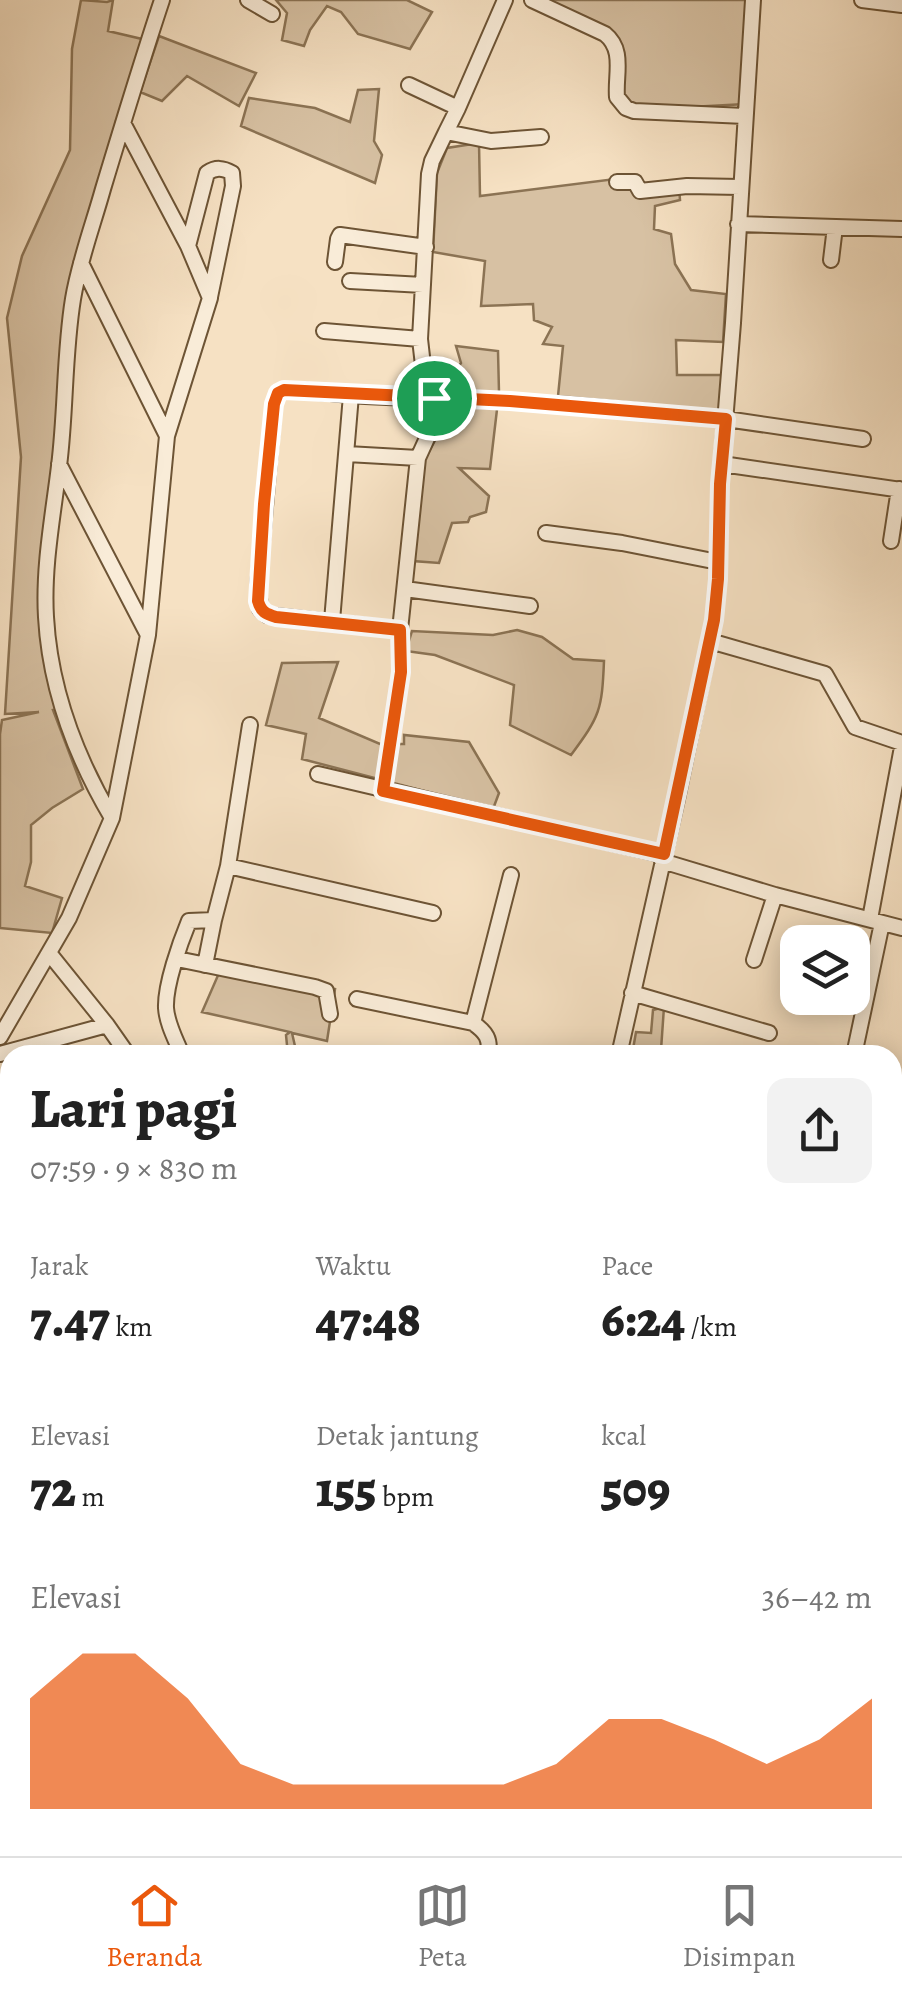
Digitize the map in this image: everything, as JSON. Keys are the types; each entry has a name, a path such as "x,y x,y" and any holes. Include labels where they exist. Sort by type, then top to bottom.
{"street":[{"path":"112,818 95,789 54,682 46,616 47,559 73,297 162,0"},
{"path":"248,0 272,14"},
{"path":"439,398 424,383 420,339 429,174 506,0"},
{"path":"532,0 613,40 619,63 617,97 626,108 634,112 746,116"},
{"path":"621,1045 710,641 753,0"},
{"path":"862,0 902,5"},
{"path":"409,85 458,108"},
{"path":"123,122 188,246 210,298"},
{"path":"446,132 491,141 542,137"},
{"path":"0,1036 69,918 112,818 148,635 167,436 210,298 232,197 232,173 218,168 208,173 188,246"},
{"path":"617,182 635,182 640,192 687,186 740,187"},
{"path":"738,224 902,229"},
{"path":"831,260 834,227"},
{"path":"335,262 340,236 426,247"},
{"path":"82,263 167,436"},
{"path":"350,281 423,286"},
{"path":"324,331 420,339"},
{"path":"400,630 276,617 260,609 264,504 278,393 290,390 510,401 726,419 863,439"},
{"path":"332,621 351,395"},
{"path":"383,791 401,672 400,630 418,458 433,425 439,398"},
{"path":"347,454 418,458"},
{"path":"59,464 148,635"},
{"path":"722,464 901,489 892,540"},
{"path":"546,533 718,562"},
{"path":"404,590 530,606"},
{"path":"710,641 825,674 854,727 902,745 856,1045"},
{"path":"205,965 228,866 250,725"},
{"path":"318,774 663,858 774,895 902,928"},
{"path":"228,866 433,913"},
{"path":"473,1023 511,875"},
{"path":"754,960 774,895"},
{"path":"178,1045 166,1005 177,959 190,921 214,920"},
{"path":"49,953 121,1045"},
{"path":"177,959 315,986 326,991 330,1014"},
{"path":"632,993 769,1033"},
{"path":"357,999 473,1023 486,1032 490,1045"},
{"path":"33,1045 107,1025"}],"shaded area":[{"path":"81,0 113,0 108,31 142,39 69,326 44,630 59,709 53,710 83,789 31,825 31,862 25,886 62,898 52,933 0,928 2,720 39,712 5,714 21,457 7,318 22,256 70,150 72,49"},
{"path":"276,0 407,0 432,12 410,49 358,34 341,12 327,6 304,46 282,40 287,13"},
{"path":"541,0 754,0 746,104 634,110 617,95 606,31"},
{"path":"159,36 256,73 239,106 187,76 162,101 140,92"},
{"path":"379,89 374,141 382,155 375,183 241,126 249,98 315,108 350,122 358,90"},
{"path":"479,143 480,196 631,177 641,193 679,187 680,200 655,206 654,229 671,234 675,264 691,290 726,294 723,342 676,340 677,375 722,375 721,411 558,396 563,346 543,344 552,327 534,320 533,304 481,306 485,261 433,252 437,173 447,148"},
{"path":"456,346 498,351 499,392 438,393 437,378 451,374 461,363"},
{"path":"498,401 490,469 459,468 489,496 486,512 470,517 468,522 452,523 439,563 413,561 425,459 439,433 440,407"},
{"path":"517,630 542,637 573,659 604,661 598,712 571,755 510,725 514,685 435,655 406,651 412,631 493,635"},
{"path":"338,662 319,718 380,744 404,744 404,735 469,742 499,793 493,809 302,759 306,734 266,725 282,663"},
{"path":"219,973 335,989 327,1041 292,1033 295,1045 287,1045 286,1035 290,1032 202,1012"},
{"path":"664,1007 661,1045 634,1045 636,1032 651,1033 653,1010"}],"route":[{"path":"290,390 434,398 726,419 714,620 664,854 383,791 401,672 400,630 276,617 260,609 264,504 278,393 290,390"}]}
